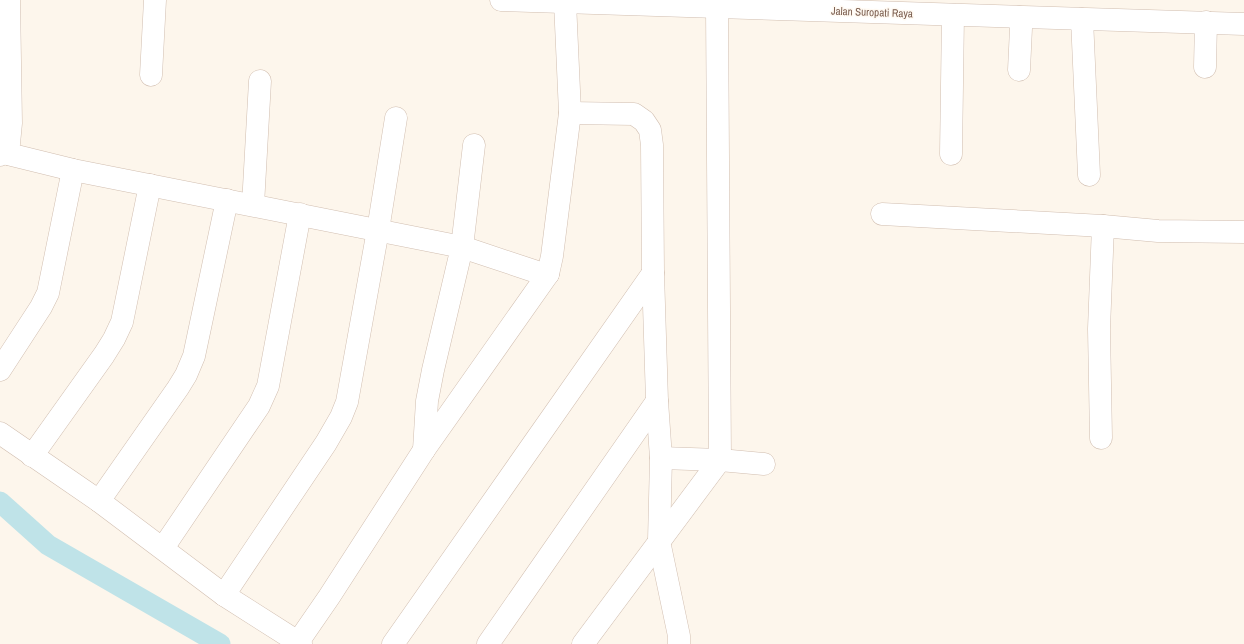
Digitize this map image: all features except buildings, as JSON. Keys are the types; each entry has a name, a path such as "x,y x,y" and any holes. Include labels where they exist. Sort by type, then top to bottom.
{"street":[{"path":"9,0 11,123 4,155 462,247 537,272 548,274"},
{"path":"151,75 155,0"},
{"name":"Jalan Suropati Raya","path":"501,0 1019,17 1048,9 1082,19 1244,24"},
{"path":"0,433 99,501 224,595 300,643 424,450 548,274 552,256 570,113 565,2"},
{"path":"583,644 720,460 717,7"},
{"path":"951,154 953,15"},
{"path":"1019,17 1021,28 1019,70"},
{"path":"1082,19 1089,175"},
{"path":"1205,67 1206,22"},
{"path":"253,205 260,81"},
{"path":"570,113 634,114 644,121 650,130 652,145 653,273 657,401 662,458 659,541 679,636 679,644"},
{"path":"224,595 326,443 341,417 347,402 378,230 396,118"},
{"path":"424,450 427,401 462,247 474,145"},
{"path":"0,370 41,307 48,293 73,170"},
{"path":"32,456 104,355 122,322 150,185"},
{"path":"99,501 186,375 194,356 227,200"},
{"path":"163,548 259,406 268,386 300,214"},
{"path":"882,214 1104,226 1158,231 1244,232"},
{"path":"1101,438 1099,329 1104,226"},
{"path":"393,644 653,273"},
{"path":"488,644 657,401"},
{"path":"662,458 720,460 764,464"}],"waterway":[{"path":"0,502 48,545 220,644"}]}
